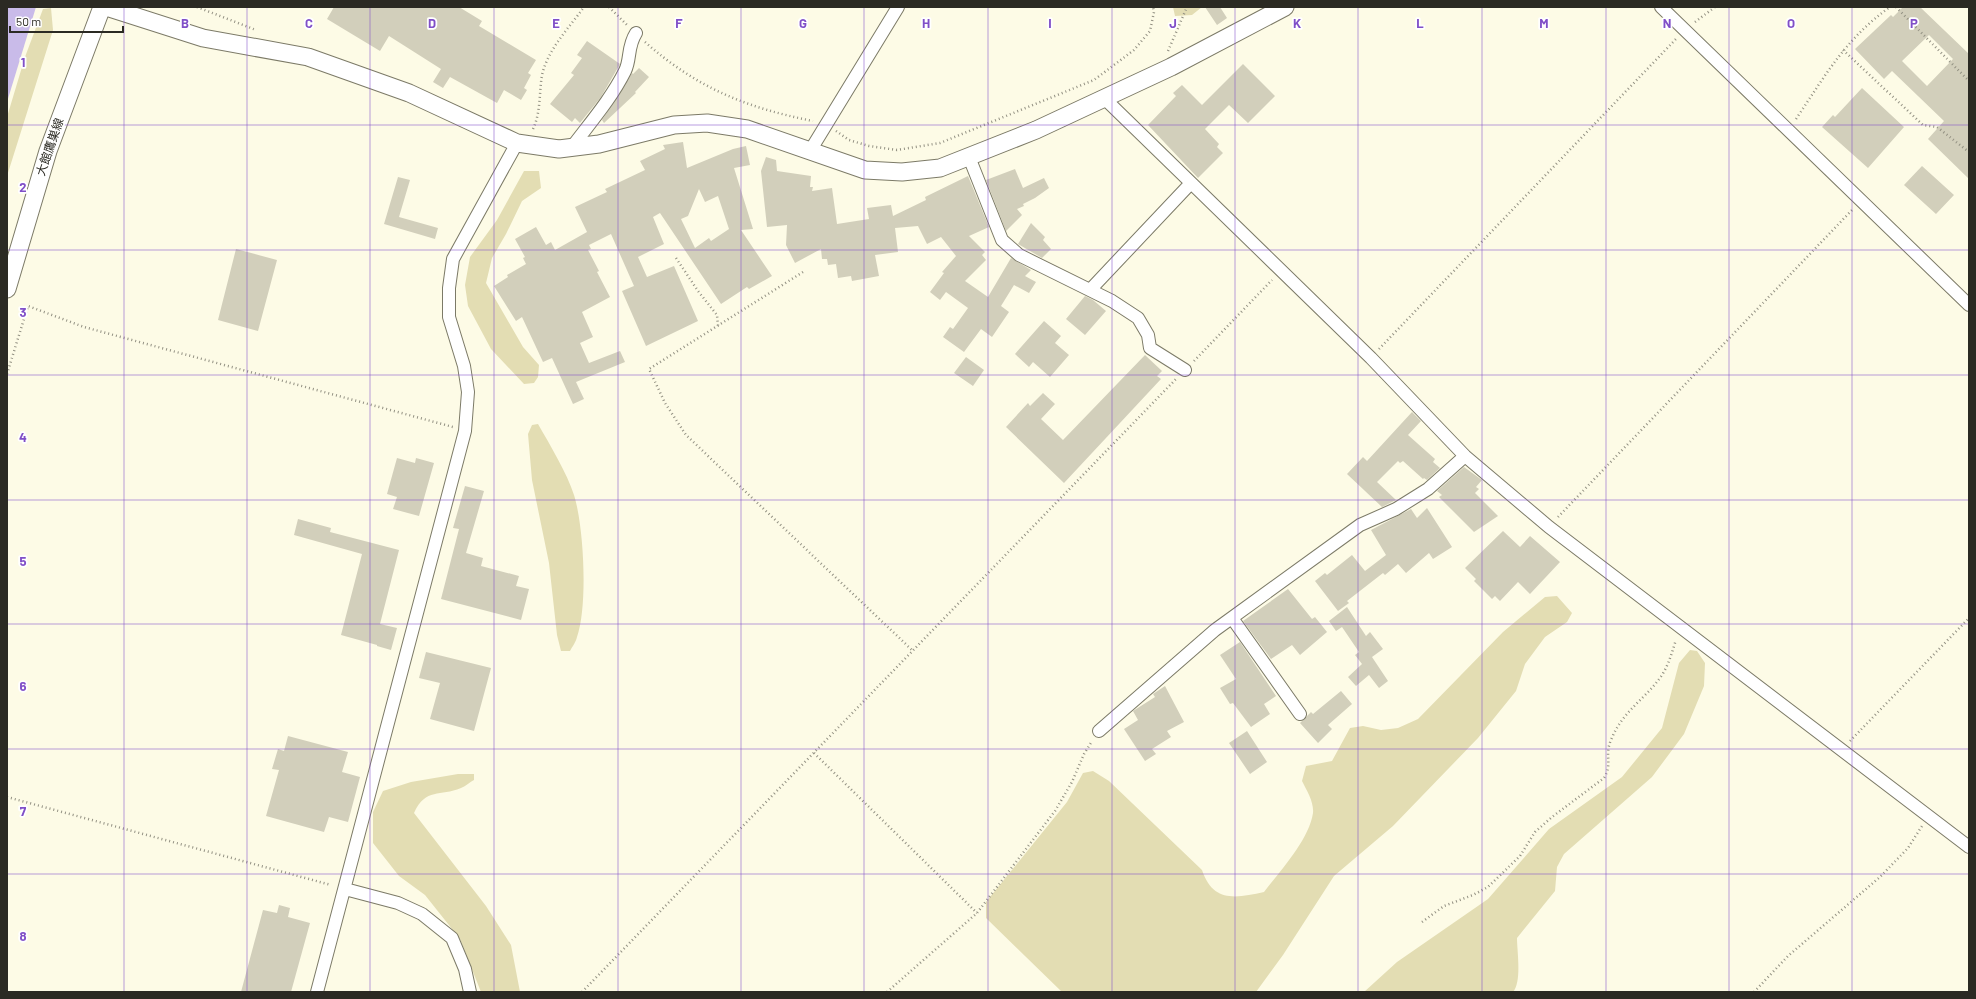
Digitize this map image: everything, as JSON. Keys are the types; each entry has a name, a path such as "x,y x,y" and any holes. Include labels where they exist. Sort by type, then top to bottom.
{"street":[{"name":"大館鷹巣線","path":"7,290 48,151 102,7"},
{"path":"106,7 204,38 308,57 408,93 522,144 559,149 572,148 599,144 674,125 707,123 747,129 865,170 902,172 940,168 1036,130 1160,72 1285,7"},
{"path":"810,151 898,7"},
{"path":"1661,7 1789,130 1860,202 1969,305"},
{"path":"572,148 612,92 626,69 630,43 636,33"},
{"path":"1105,99 1371,358 1465,456 1548,527 1969,847"},
{"path":"318,992 465,431 468,392 464,366 449,317 449,288 453,258 522,144"},
{"path":"969,157 1002,240 1019,255 1112,301 1138,318 1148,335 1150,348 1185,370"},
{"path":"1090,290 1191,183"},
{"path":"1099,731 1216,630 1360,525 1396,509 1428,489 1465,456"},
{"path":"1232,618 1300,714"},
{"path":"345,889 404,906 422,914 452,938 465,969 470,992"}],"path":[{"path":"197,7 263,33 276,51"},
{"path":"522,144 537,121 542,74 551,52 584,7"},
{"path":"609,7 636,33 692,78 731,98 777,114 826,124 849,140 869,146 897,150 940,143 1094,80 1134,50 1150,31 1154,12 1153,7"},
{"path":"1160,72 1187,7"},
{"path":"1371,358 1685,30 1715,7"},
{"path":"1789,130 1843,50 1870,21 1890,7"},
{"path":"1896,7 1969,81"},
{"path":"1843,50 1923,125 1937,127 1969,152"},
{"path":"1548,527 1860,202"},
{"path":"676,258 717,315 718,326"},
{"path":"582,992 1282,271"},
{"path":"803,272 650,369 665,403 686,435 913,651"},
{"path":"7,374 28,306 84,327 465,431"},
{"path":"1841,750 1969,618"},
{"path":"1422,922 1444,906 1473,895 1488,887 1520,856 1535,832 1552,817 1604,778 1609,770 1607,752 1610,740 1624,716 1662,676 1670,662 1680,626"},
{"path":"887,992 977,913 1055,810 1072,782 1084,754 1099,731"},
{"path":"814,753 977,913"},
{"path":"7,796 345,889"},
{"path":"1754,992 1788,956 1880,878 1908,848 1927,816"}],"shaded area":[{"path":"7,7 36,7 7,102"},
{"path":"1173,7 1202,7 1192,15 1175,16"},
{"path":"51,8 53,30 7,176 7,117 25,57 43,9"},
{"path":"524,171 539,171 541,188 522,201 506,234 492,258 486,283 523,347 539,365 538,377 534,383 524,384 491,349 468,306 465,285 470,257 497,220"},
{"path":"538,424 558,459 571,486 580,526 584,587 583,606 575,643 570,651 561,651 557,635 549,563 532,480 528,434 532,425"},
{"path":"1557,596 1572,613 1567,622 1545,637 1525,664 1516,691 1478,738 1393,826 1334,876 1283,955 1256,992 1062,992 986,918 986,902 1067,802 1083,773 1093,771 1109,781 1202,870 1212,888 1219,893 1227,896 1244,896 1264,892 1293,855 1306,834 1310,823 1313,809 1310,797 1302,781 1306,766 1332,761 1350,728 1363,726 1381,730 1398,728 1418,719 1503,632 1545,597"},
{"path":"1690,650 1697,651 1705,663 1704,686 1684,734 1652,777 1564,854 1557,867 1555,891 1517,938 1518,974 1516,987 1513,992 1364,992 1397,962 1488,899 1549,829 1622,777 1662,728 1679,663"},
{"path":"458,774 474,774 474,780 453,791 434,794 423,799 414,813 486,906 511,945 520,992 481,992 460,939 425,895 399,876 373,843 373,812 383,791 411,782"}],"building":[{"path":"334,7 459,7 482,21 479,26 536,60 528,73 531,75 524,88 527,90 521,100 504,90 497,103 450,77 443,88 433,82 441,69 389,36 380,51 327,19"},
{"path":"1205,7 1220,7 1227,18 1217,25"},
{"path":"1903,7 1920,7 1969,54 1969,179 1928,139 1944,121 1892,71 1884,79 1855,49 1891,15 1893,17","holes":["1929,35 1953,59 1927,86 1902,61"]},
{"path":"587,41 620,64 601,97 580,123 575,118 572,122 550,104 574,75 571,73 582,58 577,55"},
{"path":"1243,64 1275,96 1248,123 1229,105 1205,129 1219,144 1217,147 1223,153 1198,178 1148,125 1176,96 1173,93 1182,85 1202,105"},
{"path":"639,68 649,77 635,92 636,93 604,123 602,120 632,73 633,74"},
{"path":"1862,88 1904,127 1868,168 1822,127 1833,115 1835,117"},
{"path":"683,142 687,168 733,149 746,146 750,165 734,168 753,229 741,230 772,276 749,289 747,287 721,304 660,213 653,217 664,244 638,257 647,277 674,266 698,321 646,346 622,291 634,286 611,234 589,245 591,249 588,250 610,297 582,312 593,337 580,343 589,363 620,351 625,362 576,382 584,399 573,404 552,358 543,362 522,317 516,321 494,286 508,277 507,275 526,264 523,258 525,257 515,239 536,227 546,245 551,242 555,250 587,232 575,207 607,192 605,189 645,170 640,161 665,149 663,145","holes":["699,189 705,202 718,196 729,229 711,241 709,238 695,248 681,219 688,216"]},
{"path":"766,157 776,160 777,171 811,176 810,187 813,187 812,191 832,188 837,224 869,219 867,208 891,205 893,216 926,200 925,197 968,176 989,227 969,236 985,252 982,255 986,260 965,281 988,297 1011,258 1031,270 1025,276 1036,282 1029,293 1014,285 1001,306 1009,312 992,337 981,329 964,352 943,337 950,327 953,329 968,308 946,292 940,300 930,292 944,273 942,272 956,256 941,237 927,244 918,226 895,228 898,252 875,255 879,276 852,281 851,276 838,278 836,264 828,265 827,259 822,259 821,249 795,263 786,245 787,225 767,227 761,171"},
{"path":"1922,166 1954,195 1936,214 1904,185"},
{"path":"1015,169 1023,188 1044,178 1049,188 1023,204 1024,206 1017,209 1022,215 1006,231 986,180"},
{"path":"398,177 410,180 399,217 438,228 435,239 384,224"},
{"path":"1031,223 1045,237 1043,240 1051,249 1042,258 1018,244"},
{"path":"236,249 277,260 258,331 218,320"},
{"path":"1085,296 1093,300 1106,311 1085,335 1066,319"},
{"path":"1044,321 1061,336 1055,343 1069,355 1050,377 1033,362 1029,367 1015,354"},
{"path":"1145,355 1162,371 1157,376 1161,379 1064,483 1006,427 1028,403 1030,406 1043,393 1055,404 1041,419 1063,440"},
{"path":"966,357 984,370 973,386 954,373"},
{"path":"1412,412 1421,421 1408,435 1435,459 1433,462 1440,468 1427,480 1424,478 1423,479 1403,461 1400,463 1398,461 1377,482 1396,500 1382,507 1347,474 1363,457 1367,461"},
{"path":"397,458 415,463 416,458 434,463 419,516 393,509 397,497 387,494"},
{"path":"1464,467 1482,480 1476,487 1479,489 1475,493 1498,516 1474,532 1439,497 1442,495 1437,491"},
{"path":"465,486 484,491 466,553 483,558 481,566 519,576 516,586 529,589 521,620 441,599 459,529 453,528"},
{"path":"1427,508 1452,547 1433,559 1429,553 1406,573 1398,564 1385,575 1383,573 1347,601 1349,603 1338,611 1315,581 1325,573 1327,575 1352,555 1365,571 1386,555 1371,530 1411,509 1417,518"},
{"path":"298,519 331,528 330,532 399,550 380,624 397,628 391,650 341,635 362,554 294,535"},
{"path":"1503,531 1520,547 1530,536 1560,562 1530,594 1518,582 1500,601 1495,596 1492,599 1474,581 1476,579 1465,568"},
{"path":"1288,589 1312,619 1315,617 1327,632 1300,655 1292,645 1271,659 1243,621"},
{"path":"1347,607 1366,636 1370,632 1383,649 1372,657 1388,681 1379,688 1369,675 1356,686 1348,677 1362,664 1355,655 1359,652 1342,627 1336,631 1329,621"},
{"path":"1240,642 1276,696 1264,704 1270,714 1251,727 1233,703 1230,704 1220,688 1236,679 1220,655"},
{"path":"426,652 491,668 474,731 430,719 440,683 419,678"},
{"path":"1165,686 1184,722 1167,731 1171,737 1152,749 1156,754 1145,761 1124,729 1138,720 1133,711 1155,697 1153,694"},
{"path":"1341,691 1352,704 1328,725 1332,729 1318,743 1300,723 1311,712 1313,714"},
{"path":"1247,731 1267,762 1250,774 1229,743"},
{"path":"288,736 348,752 342,772 360,777 348,822 329,817 324,832 266,816 279,770 272,769 278,749 284,751"},
{"path":"279,905 290,908 288,917 310,923 291,992 241,992 263,910 277,913"}]}
